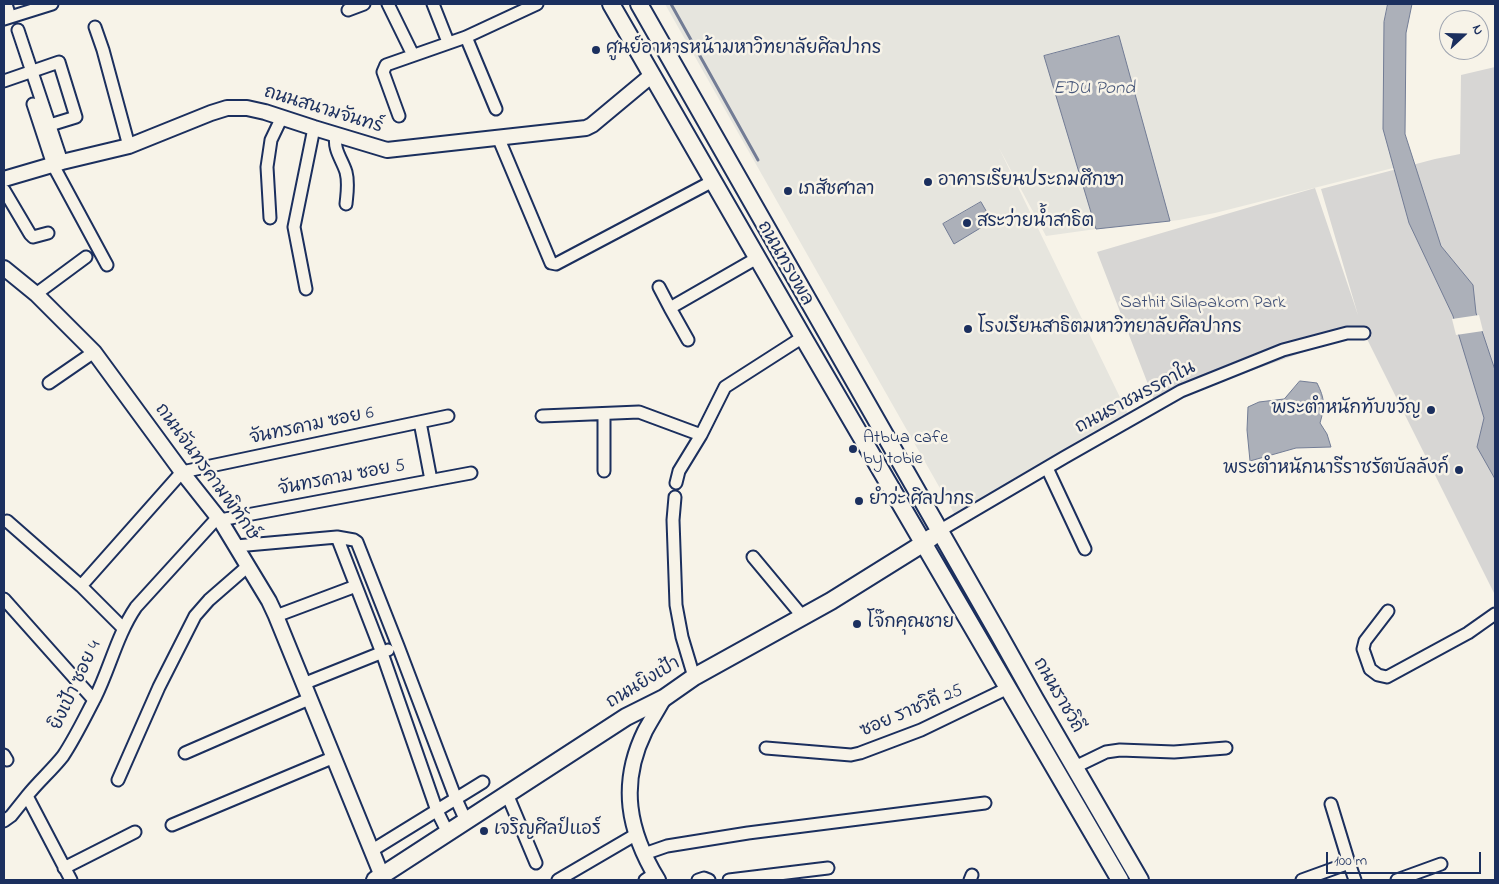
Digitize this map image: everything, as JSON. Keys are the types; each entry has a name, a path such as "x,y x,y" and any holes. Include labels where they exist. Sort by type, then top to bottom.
{"main road":[{"name":"ถนนทรงพล","path":"611,4 924,543"},
{"name":"ถนนทรงพล","path":"639,4 939,531"},
{"path":"654,79 677,71"},
{"name":"ถนนยิงเป้า","path":"380,879 626,717 664,698 694,677 803,616 924,543 939,531"},
{"name":"ถนนราชวิถี","path":"939,531 1140,880"},
{"path":"924,543 1120,880"}],"street":[{"path":"6,4 7,18 33,7 52,4"},
{"path":"348,10 364,4"},
{"path":"388,4 412,55"},
{"path":"433,4 448,42"},
{"path":"399,116 383,72 384,66 466,37 537,4"},
{"path":"95,27 129,146"},
{"path":"18,30 50,125 58,163"},
{"path":"466,37 496,109"},
{"path":"4,81 60,62 76,117 50,125"},
{"name":"ถนนสนามจันทร์","path":"4,179 58,163 129,146 211,112 227,108 247,108 265,112 387,150 586,128 592,126 654,79"},
{"path":"33,104 58,163 107,265"},
{"path":"270,218 267,167 271,140 282,117"},
{"path":"306,289 294,227 314,128"},
{"path":"336,135 335,148 348,182 346,204"},
{"path":"498,137 551,263 556,264 714,181"},
{"path":"4,190 33,237 48,233"},
{"path":"36,294 86,256"},
{"path":"670,308 757,258"},
{"name":"ถนนจันทรคามพิทักษ์","path":"4,268 36,294 94,352 219,519 236,546 276,616 371,851 380,879"},
{"path":"659,287 688,340"},
{"name":"ถนนราชมรรคาใน","path":"939,531 1181,391 1283,350 1347,333 1364,333"},
{"path":"676,483 682,465 701,435 725,387 803,337"},
{"path":"49,383 94,352"},
{"path":"542,416 645,413 701,435"},
{"path":"604,414 604,471"},
{"name":"จันทรคาม ซอย 6","path":"182,472 448,416"},
{"path":"420,422 431,480"},
{"path":"1047,468 1085,549"},
{"path":"81,586 182,472"},
{"name":"จันทรคาม ซอย 5","path":"219,519 472,474"},
{"path":"675,498 673,520 676,605 682,637 694,677"},
{"name":"ยิงเป้า ซอย 4","path":"4,821 11,816 63,756 94,700 107,673 123,628 136,607 219,519"},
{"path":"6,520 81,586 123,628"},
{"path":"236,546 337,537 357,542 466,821"},
{"path":"337,537 382,653 438,811 448,833"},
{"path":"753,557 803,616"},
{"path":"118,780 159,687 195,616 208,600 248,566"},
{"path":"276,616 356,586"},
{"path":"4,599 94,700"},
{"path":"1388,611 1365,641 1363,649 1370,669 1378,675 1387,676 1468,633 1495,614"},
{"path":"304,684 398,646"},
{"name":"ซอย ราชวิถี 25","path":"766,748 852,755 920,730 1008,688"},
{"path":"652,878 635,835 630,814 629,781 645,730 664,698"},
{"path":"185,753 309,700"},
{"path":"626,717 638,721 645,730"},
{"path":"1075,767 1106,752 1120,750 1174,752 1226,748"},
{"path":"172,825 332,758"},
{"path":"371,851 483,782"},
{"path":"507,794 536,863"},
{"path":"27,796 71,880"},
{"path":"644,854 667,846 748,833 985,803"},
{"path":"1332,804 1355,880"},
{"path":"64,868 134,832"},
{"path":"558,880 635,835"},
{"path":"1302,880 1349,863"},
{"path":"1397,880 1441,864"},
{"path":"729,880 828,868"},
{"path":"698,880 704,878 709,880"}],"shaded area":[{"path":"665,4 1394,4 1397,167 1215,213 1179,220 1046,236 999,148 1131,420 958,520"}],"green space":[{"name":"Sathit Silapakorn Park","path":"1495,67 1495,595 1364,333 1348,336 1156,405 1097,252 1315,188 1358,315 1321,189 1460,154 1461,75"}],"water":[{"path":"1388,4 1412,4 1406,33 1405,134 1441,246 1473,285 1476,313 1495,370 1495,479 1477,447 1484,418 1453,316 1409,223 1383,129 1384,22"},
{"name":"EDU Pond","path":"1119,36 1170,221 1096,229 1044,56"},
{"name":"สระว่ายนำ้สาธิต","path":"981,202 992,221 954,244 943,224"},
{"path":"1300,381 1317,383 1322,394 1323,403 1320,423 1327,434 1331,447 1296,448 1250,461 1247,430 1248,407 1259,402 1284,399"}],"pier":[{"path":"1479,315 1483,331 1456,335 1452,319"}],"waterway":[{"path":"671,4 758,160"}],"place":[{"name":"ศูนย์อาหารหน้ามหาวิทยาลัยศิลปากร","path":"596,50"},
{"name":"อาคารเรียนประถมศึกษา","path":"928,182"},
{"name":"เภสัชศาลา","path":"788,191"},
{"name":"สระว่ายนำ้สาธิต","path":"967,223"},
{"name":"โรงเรียนสาธิตมหาวิทยาลัยศิลปากร","path":"968,329"},
{"name":"พระตำหนักทับขวัญ","path":"1431,410"},
{"name":"Atbua cafe by tobie","path":"853,449"},
{"name":"พระตำหนักนารีราชรัตบัลลังก์","path":"1459,470"},
{"name":"ยำว่ะ ศิลปากร","path":"859,501"},
{"name":"โจ๊กคุณชาย","path":"857,624"},
{"name":"เจริญศิลป์แอร์","path":"484,831"}]}
